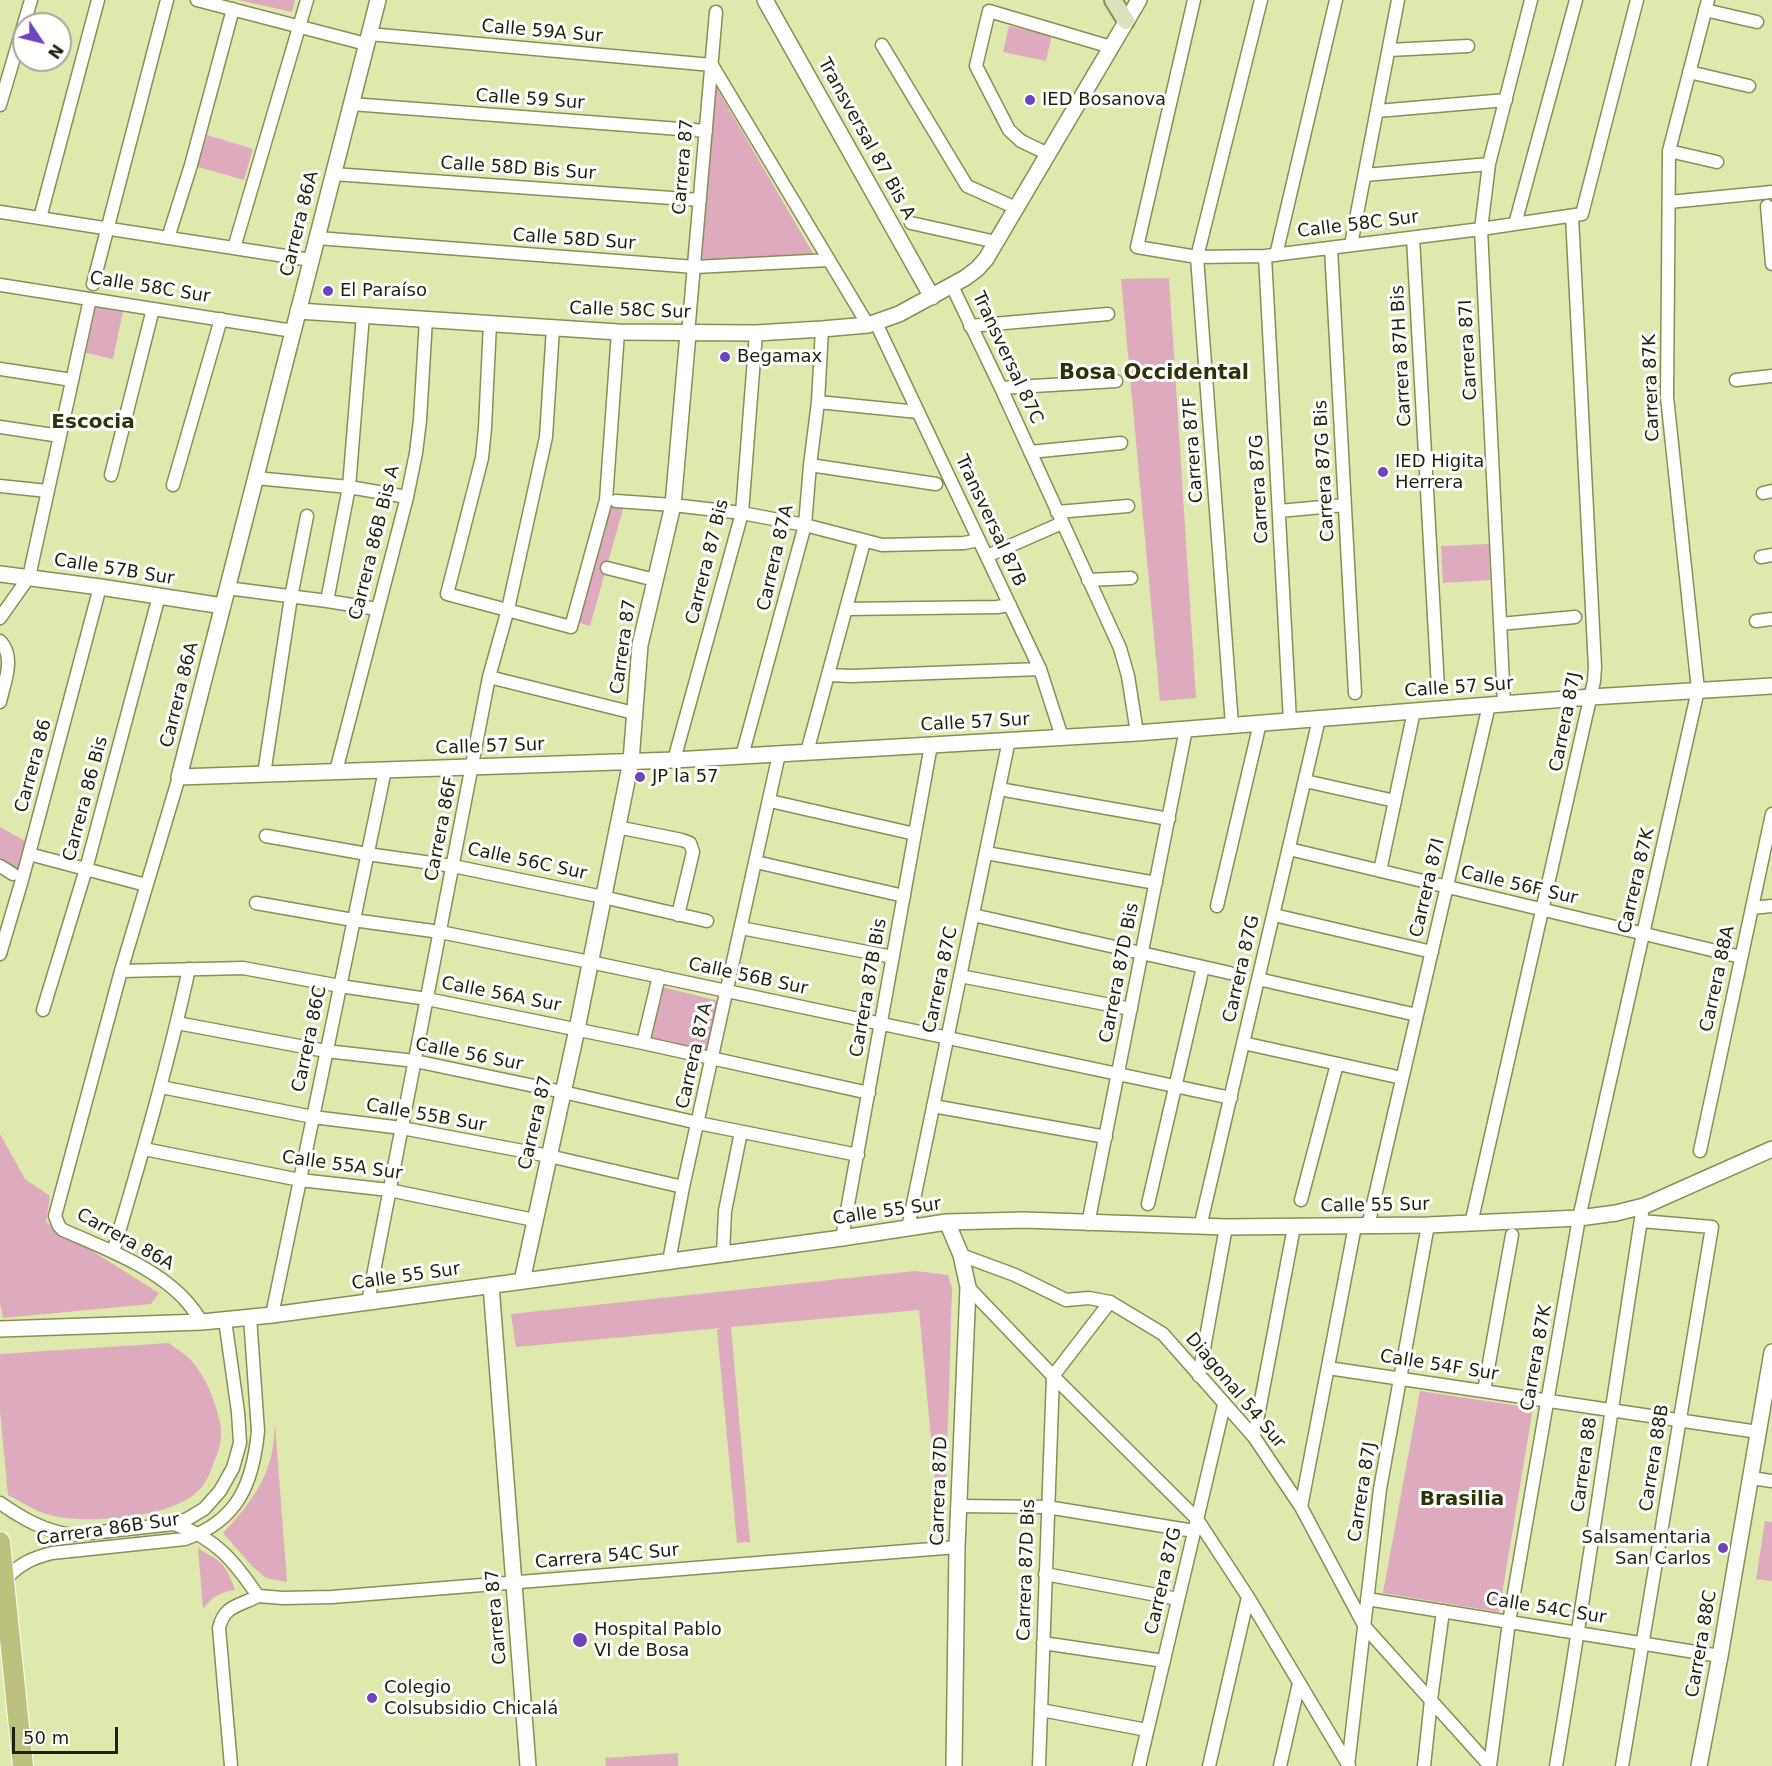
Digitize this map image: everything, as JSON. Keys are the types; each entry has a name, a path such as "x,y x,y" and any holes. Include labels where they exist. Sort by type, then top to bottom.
{"main road":[{"path":"1113,0 1126,21"},
{"path":"0,1542 23,1766"}],"street":[{"path":"0,105 4,77 31,0"},
{"path":"40,219 98,0"},
{"path":"93,284 167,0"},
{"name":"Calle 59A Sur","path":"196,0 299,27 368,39 712,65"},
{"path":"234,248 307,0"},
{"name":"Carrera 86A","path":"202,1322 188,1302 160,1279 113,1252 63,1230 55,1216 121,971 179,777 378,0"},
{"name":"Transversal 87 Bis A","path":"765,0 932,297"},
{"name":"Transversal 87C","path":"1137,733 1125,660 952,286 977,269 996,242 1138,0"},
{"name":"Calle 58C Sur","path":"1194,0 1137,247 1197,257 1271,255 1577,215"},
{"name":"Carrera 87F","path":"1232,725 1197,257 1261,0"},
{"name":"Carrera 87G","path":"1290,721 1279,511 1271,255 1336,0"},
{"path":"1351,245 1398,0"},
{"name":"Carrera 87I","path":"1301,1507 1328,1368 1361,1226 1402,1078 1447,887 1496,705 1500,624 1481,229 1489,164 1531,0"},
{"path":"1515,224 1576,0"},
{"name":"Carrera 87J","path":"1471,1224 1591,697 1595,667 1577,215 1637,0"},
{"path":"1706,5 1757,22"},
{"name":"Carrera 87K","path":"1490,1766 1509,1622 1580,1218 1698,690 1667,397 1668,202 1669,151 1706,5"},
{"path":"168,238 233,9"},
{"path":"1048,154 1021,141 1009,130 976,66 989,11 1111,47"},
{"name":"Carrera 87","path":"522,1281 577,1029 631,761 640,645 674,505 716,12"},
{"path":"882,45 967,186 1016,208"},
{"path":"1389,50 1468,46"},
{"name":"Transversal 87B","path":"712,65 829,260 872,324 918,412 1040,669 1062,737"},
{"path":"1689,72 1749,86"},
{"path":"1377,111 1506,100"},
{"name":"Calle 59 Sur","path":"351,104 706,131"},
{"path":"1669,151 1718,162"},
{"path":"1365,175 1489,164"},
{"name":"Calle 58D Bis Sur","path":"333,174 700,200"},
{"path":"1668,202 1772,192"},
{"path":"1767,206 1772,264"},
{"path":"0,212 311,260"},
{"path":"911,223 996,242"},
{"name":"Calle 58D Sur","path":"317,238 694,267 829,260"},
{"name":"Carrera 87H Bis","path":"1413,238 1438,688"},
{"name":"Carrera 87G Bis","path":"1331,248 1355,693"},
{"name":"Calle 58C Sur","path":"0,285 293,331"},
{"name":"Calle 58C Sur","path":"298,311 618,332 756,333 872,324 899,314 952,286"},
{"path":"0,618 28,577 90,299"},
{"path":"111,475 153,309"},
{"path":"970,326 1108,314"},
{"path":"327,601 349,487 363,315"},
{"path":"173,484 221,319"},
{"name":"Carrera 86B Bis A","path":"336,771 407,497 416,453 426,319"},
{"path":"490,323 482,458 447,594 571,627 606,500 618,332"},
{"name":"Carrera 86F","path":"368,1302 489,677 508,609 546,437 553,328"},
{"name":"Carrera 87A","path":"742,756 805,525 818,402 822,329"},
{"name":"Carrera 87 Bis","path":"674,760 742,513 756,333"},
{"path":"0,369 72,380"},
{"path":"1736,380 1772,376"},
{"path":"1001,388 1116,381"},
{"path":"818,402 918,412"},
{"path":"0,428 60,436"},
{"path":"1030,452 1121,443"},
{"path":"810,465 936,484"},
{"path":"256,478 349,487 407,497"},
{"path":"0,486 47,491"},
{"path":"616,501 742,513 805,525 882,545 964,543 979,540"},
{"path":"987,556 1060,518 1128,506"},
{"path":"1279,511 1345,506"},
{"path":"264,774 291,597 307,516"},
{"path":"807,752 864,542"},
{"path":"607,568 655,580"},
{"name":"Calle 57B Sur","path":"0,574 223,606"},
{"path":"1088,580 1131,578"},
{"name":"Carrera 86","path":"1,945 29,854 100,587"},
{"path":"227,588 377,609"},
{"name":"Carrera 86 Bis","path":"43,1010 86,869 159,596"},
{"path":"846,609 1010,605"},
{"path":"1500,624 1575,617"},
{"path":"1756,621 1772,619"},
{"path":"0,641 8,654 9,664 0,702"},
{"path":"828,675 1040,669"},
{"path":"489,677 634,713"},
{"name":"Calle 57 Sur","path":"179,777 674,760 1137,733 1591,697 1772,686"},
{"path":"1380,871 1414,711"},
{"name":"Carrera 87G","path":"1200,1227 1319,718"},
{"path":"1217,906 1260,723"},
{"name":"Carrera 87D Bis","path":"1088,1224 1186,729"},
{"name":"Carrera 87C","path":"908,1228 1009,740"},
{"name":"Carrera 87B Bis","path":"842,1238 931,745"},
{"name":"Carrera 87A","path":"669,1262 683,1187 779,754"},
{"name":"Carrera 86C","path":"272,1315 385,770"},
{"path":"1305,781 1395,801"},
{"path":"999,789 1169,819"},
{"path":"770,801 915,834"},
{"name":"Carrera 88A","path":"1700,1151 1772,814"},
{"path":"617,828 690,843 693,852 678,915"},
{"name":"Calle 56C Sur","path":"266,836 367,855 453,866 707,921"},
{"name":"Calle 56F Sur","path":"1289,849 1741,957"},
{"path":"986,853 1156,883"},
{"path":"29,854 146,885"},
{"path":"756,862 904,896"},
{"path":"0,866 13,874"},
{"name":"Calle 56B Sur","path":"256,903 440,932 590,962 1230,1098"},
{"path":"1752,908 1772,906"},
{"path":"973,915 1230,973"},
{"path":"1274,915 1432,952"},
{"path":"741,928 893,957"},
{"path":"1148,1204 1203,967"},
{"name":"Calle 56A Sur","path":"121,971 243,968 427,999 643,1043 869,1093"},
{"path":"113,1252 144,1149 189,969"},
{"path":"643,1043 659,976"},
{"path":"960,976 1131,1010"},
{"path":"1258,980 1417,1015"},
{"name":"Calle 56 Sur","path":"177,1023 326,1051 415,1061 698,1123 858,1155"},
{"path":"1243,1043 1402,1078"},
{"path":"1301,1200 1336,1064"},
{"name":"Calle 55B Sur","path":"160,1086 313,1117 402,1128 549,1156 683,1187"},
{"path":"933,1106 1106,1137"},
{"path":"723,1254 725,1212 741,1132"},
{"name":"Calle 55A Sur","path":"144,1149 300,1180 389,1190 534,1220"},
{"name":"Calle 55 Sur","path":"0,1329 202,1322 272,1315 948,1222 1024,1220 1200,1227 1428,1226 1642,1213 1772,1149"},
{"name":"Carrera 88B","path":"1622,1766 1712,1227 1642,1213"},
{"name":"Carrera 88","path":"1556,1766 1642,1213"},
{"name":"Carrera 87D","path":"948,1222 961,1255 968,1287 957,1547 954,1766"},
{"name":"Carrera 87J","path":"1348,1766 1380,1489 1428,1226"},
{"path":"1199,1376 1226,1227"},
{"path":"1254,1437 1294,1227"},
{"path":"1484,1391 1512,1235"},
{"name":"Diagonal 54 Sur","path":"961,1255 1015,1275 1066,1300 1089,1298 1110,1302 1164,1334 1254,1437 1301,1507 1365,1627 1490,1766"},
{"name":"Carrera 87","path":"490,1286 528,1766"},
{"path":"968,1287 1196,1525 1248,1597 1348,1766"},
{"path":"1053,1376 1110,1302"},
{"name":"Carrera 86B Sur","path":"5,1580 21,1564 35,1557 52,1553 175,1541 200,1534 222,1520 236,1504 253,1469 258,1431 250,1317"},
{"name":"Carrera 86B Sur","path":"0,1503 43,1528 72,1535 174,1524 204,1509 220,1491 233,1468 240,1443 225,1320"},
{"name":"Carrera 88C","path":"1699,1766 1772,1352"},
{"name":"Calle 54F Sur","path":"1328,1368 1758,1432"},
{"name":"Carrera 87D Bis","path":"1038,1766 1053,1376"},
{"name":"Carrera 87G","path":"1139,1766 1224,1405"},
{"path":"1751,1478 1772,1481"},
{"path":"959,1506 1047,1507 1196,1525"},
{"path":"174,1524 200,1534 223,1552 258,1596 226,1611 221,1618 219,1628 231,1766"},
{"name":"Carrera 54C Sur","path":"258,1596 332,1597 957,1547"},
{"path":"1045,1574 1178,1599"},
{"path":"1209,1766 1248,1597"},
{"name":"Calle 54C Sur","path":"1367,1599 1720,1656"},
{"path":"1424,1766 1443,1611"},
{"path":"1043,1643 1164,1661"},
{"path":"1280,1766 1299,1683"},
{"path":"1041,1710 1147,1730"}],"shaded area":[{"path":"238,0 295,0 292,12"},
{"path":"1009,26 1052,35 1046,61 1003,52"},
{"path":"715,85 814,255 700,264"},
{"path":"207,135 253,149 244,180 198,167"},
{"path":"1169,278 1196,698 1160,701 1121,279"},
{"path":"96,305 123,311 113,359 86,353"},
{"path":"610,506 623,509 590,626 577,622"},
{"path":"1489,544 1490,580 1443,583 1441,546"},
{"path":"0,827 27,842 20,872 0,859"},
{"path":"662,987 719,1001 707,1052 650,1039"},
{"path":"0,1134 25,1179 50,1196 46,1222 159,1293 151,1304 3,1318 0,1304"},
{"path":"915,1271 948,1275 952,1288 945,1519 939,1524 919,1310 731,1327 750,1542 737,1543 717,1330 721,1328 516,1347 511,1314"},
{"path":"169,1343 191,1360 201,1373 212,1395 220,1424 221,1440 218,1451 208,1477 199,1490 170,1507 151,1513 108,1519 48,1515 8,1495 0,1411 0,1354"},
{"path":"1420,1391 1533,1408 1499,1612 1383,1593"},
{"path":"275,1424 287,1582 266,1578 252,1566 223,1533 239,1516 265,1475 272,1452"},
{"path":"1765,1521 1772,1522 1772,1581 1756,1579"},
{"path":"198,1548 222,1564 235,1590 217,1596 203,1609"},
{"path":"678,1753 678,1766 606,1766 605,1758"}],"place":[{"name":"IED Bosanova","path":"1030,100"},
{"name":"El Paraíso","path":"328,291"},
{"name":"Begamax","path":"725,357"},
{"name":"IED Higita Herrera","path":"1383,472"},
{"name":"JP la 57","path":"640,777"},
{"name":"Salsamentaria San Carlos","path":"1723,1548"},
{"name":"Hospital Pablo VI de Bosa","path":"580,1640"},
{"name":"Colegio Colsubsidio Chicalá","path":"372,1698"}],"district":[{"name":"Bosa Occidental","path":"1154,374"},
{"name":"Escocia","path":"93,423"},
{"name":"Brasilia","path":"1462,1500"}]}
